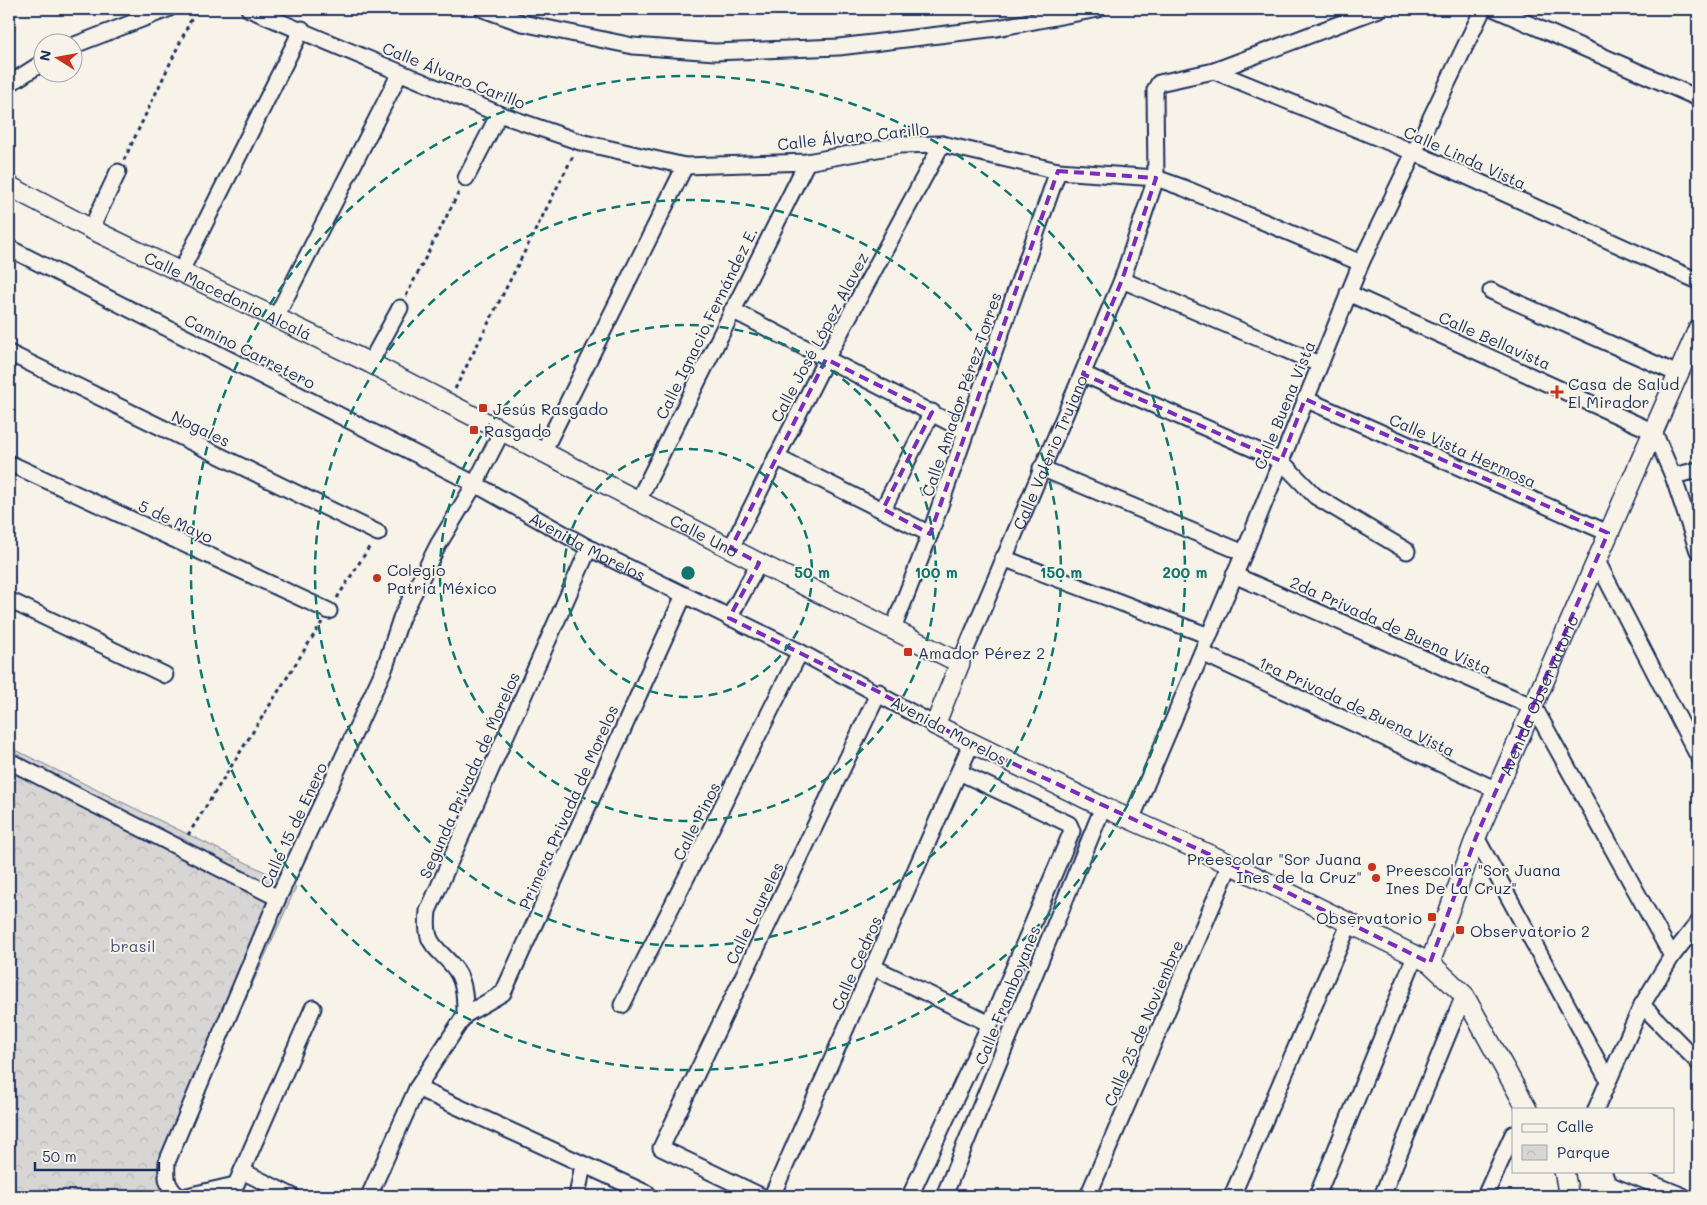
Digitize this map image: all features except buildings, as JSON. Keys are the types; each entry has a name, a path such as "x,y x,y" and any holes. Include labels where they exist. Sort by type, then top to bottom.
{"street":[{"path":"82,42 168,9"},
{"name":"Calle Álvaro Carillo","path":"250,9 302,29 400,73 499,114 580,142 685,166 807,162 899,145 942,144 1058,171 1156,178 1361,263"},
{"path":"483,9 522,23 633,46 716,52 839,47 997,28 1098,9"},
{"path":"1214,71 1379,9"},
{"name":"Calle Buena Vista","path":"1131,820 1244,553 1361,263 1483,9"},
{"path":"1495,9 1698,98"},
{"path":"180,271 302,29"},
{"path":"9,84 32,69"},
{"name":"Calle Valerio Trujano","path":"935,725 1003,558 1122,280 1156,178 1155,90 1160,83 1214,71"},
{"name":"Calle Linda Vista","path":"1214,71 1413,152 1698,281"},
{"path":"276,317 400,73"},
{"path":"466,178 499,114"},
{"name":"Calle José López Alavez","path":"731,548 826,359 942,144"},
{"name":"Calle Ignacio Fernández E.","path":"638,501 807,162"},
{"path":"543,452 685,166"},
{"name":"Calle Amador Pérez Torres","path":"893,629 930,534 1058,171"},
{"path":"91,229 118,172"},
{"name":"Calle Macedonio Alcalá","path":"9,186 91,229 276,317 448,403"},
{"name":"Camino Carretero","path":"9,248 475,484"},
{"path":"1122,280 1319,364"},
{"path":"1491,291 1678,374"},
{"name":"Calle Bellavista","path":"1348,293 1654,432"},
{"path":"370,363 400,308"},
{"path":"732,310 966,431"},
{"name":"Avenida Observatorio","path":"1423,958 1698,329"},
{"name":"Nogales","path":"9,353 378,533"},
{"path":"1083,374 1281,460 1315,496 1407,551"},
{"name":"Calle Vista Hermosa","path":"1305,399 1608,533"},
{"name":"Calle Uno","path":"448,403 759,564 960,663"},
{"path":"883,509 932,412"},
{"name":"Calle 15 de Enero","path":"174,1192 166,1180 167,1162 278,898 385,667 401,618 438,545 475,484 502,431"},
{"path":"1654,432 1673,476 1698,551"},
{"path":"776,457 930,534"},
{"name":"5 de Mayo","path":"9,463 329,611"},
{"path":"1041,468 1244,553"},
{"path":"1673,476 1698,470"},
{"name":"Avenida Morelos","path":"475,484 590,548 879,692 971,744 1131,820 1230,864 1423,958 1464,994 1526,1108"},
{"name":"Segunda Privada de Morelos","path":"465,1015 464,990 457,971 432,945 426,929 428,911 590,548"},
{"path":"1003,558 1209,636"},
{"path":"1596,559 1698,756"},
{"path":"729,618 759,564"},
{"name":"2da Privada de Buena Vista","path":"1234,575 1534,706"},
{"name":"Primera Privada de Morelos","path":"465,1015 503,993 684,595"},
{"path":"9,600 165,675"},
{"name":"Calle Pinos","path":"622,1005 800,652"},
{"name":"1ra Privada de Buena Vista","path":"1202,653 1497,790"},
{"name":"Calle Laureles","path":"756,1195 661,1148 879,692"},
{"path":"1534,706 1672,956"},
{"name":"Calle Cedros","path":"772,1196 971,744"},
{"path":"9,761 180,846 278,898"},
{"path":"910,1196 990,1024 1072,831 1069,824 960,772"},
{"name":"Calle Framboyanes","path":"944,1196 1103,807"},
{"path":"1476,837 1608,1080"},
{"name":"Calle 25 de Noviembre","path":"1088,1196 1230,864"},
{"path":"1232,1196 1350,922"},
{"path":"1596,1108 1642,1005 1672,956 1698,923"},
{"path":"1317,1196 1423,958"},
{"path":"874,966 990,1024"},
{"path":"1382,1196 1464,994"},
{"path":"1642,1005 1698,1062"},
{"path":"187,1196 233,1191 313,1008"},
{"path":"369,1196 417,1088 465,1015"},
{"path":"417,1088 648,1194"},
{"path":"1486,1196 1512,1136"},
{"path":"577,1196 582,1165"},
{"path":"242,1170 292,1196"},
{"path":"1558,1196 1566,1172"},
{"path":"1566,1172 1569,1196"},
{"path":"1623,1172 1683,1196"}],"path":[{"path":"118,172 196,9"},
{"path":"448,403 580,142"},
{"path":"400,308 466,178"},
{"path":"180,846 378,533"}],"highlighted area":[{"path":"1058,171 1156,178 1122,280 1083,374 1281,461 1305,399 1608,533 1476,837 1430,963 1230,864 971,744 879,692 729,618 759,563 731,548 826,359 932,412 883,509 930,534"}],"green space":[{"name":"brasil","path":"9,747 296,887 157,1196 9,1196"}],"place":[{"name":"Casa de Salud El Mirador","path":"1557,392"},
{"name":"Jesús Rasgado","path":"483,408"},
{"name":"Rasgado","path":"474,430"},
{"name":"Colegio Patria México","path":"377,578"},
{"name":"Amador Pérez 2","path":"908,652"},
{"name":"Preescolar \"Sor Juana Ines de la Cruz\"","path":"1372,867"},
{"name":"Preescolar \"Sor Juana Ines De La Cruz\"","path":"1376,878"},
{"name":"Observatorio","path":"1432,917"},
{"name":"Observatorio 2","path":"1460,930"}]}
